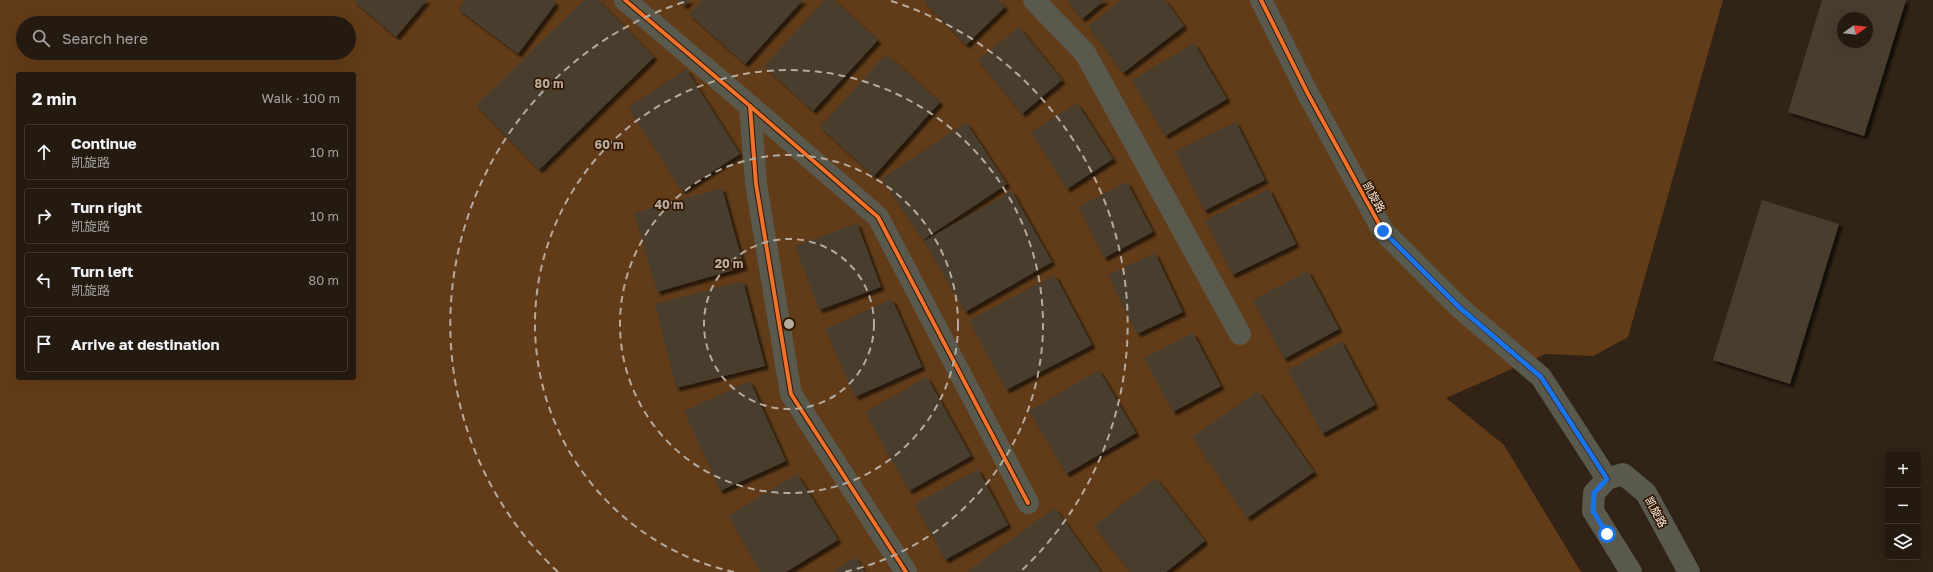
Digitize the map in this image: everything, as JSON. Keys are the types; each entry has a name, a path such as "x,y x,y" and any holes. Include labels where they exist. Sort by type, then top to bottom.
{"street":[{"path":"625,0 878,217 1028,503"},
{"path":"1034,0 1085,53 1240,334"},
{"name":"凯旋路","path":"1262,0 1308,94 1383,231 1459,307 1541,377 1607,479 1623,474 1646,493 1689,572"},
{"path":"750,106 756,184 790,394 906,572"},
{"path":"1607,479 1594,493 1593,511 1630,572"}],"shaded area":[{"path":"0,0 1723,0 1628,337 1593,356 1546,354 1446,398 1504,445 1581,572 0,572"}],"building":[{"path":"353,0 427,0 396,37"},
{"path":"465,0 551,0 556,3 518,54 458,9"},
{"path":"584,0 598,0 654,57 539,170 476,105"},
{"path":"678,0 690,0 684,6"},
{"path":"702,0 803,0 745,64 689,14"},
{"path":"825,0 834,0 878,40 813,111 764,66"},
{"path":"923,0 998,0 1005,7 966,45"},
{"path":"1067,0 1105,0 1082,19"},
{"path":"1121,0 1165,0 1184,26 1123,73 1088,26"},
{"path":"1822,0 1906,0 1864,136 1788,112"},
{"path":"1019,27 1062,80 1022,114 978,60"},
{"path":"1194,43 1227,99 1165,136 1132,80"},
{"path":"886,54 940,102 874,176 820,127"},
{"path":"686,69 740,154 682,191 628,107"},
{"path":"1077,103 1113,159 1067,189 1031,132"},
{"path":"966,122 1007,184 923,240 882,179"},
{"path":"1236,122 1265,180 1204,211 1175,151"},
{"path":"1127,182 1153,232 1104,258 1078,207"},
{"path":"722,188 744,267 657,292 634,213"},
{"path":"1269,189 1296,244 1232,275 1205,220"},
{"path":"1012,191 1052,262 965,312 924,241"},
{"path":"1762,200 1839,224 1790,384 1713,360"},
{"path":"857,223 881,287 819,310 795,246"},
{"path":"1155,253 1183,312 1137,334 1108,275"},
{"path":"1308,271 1339,329 1284,359 1253,300"},
{"path":"1055,275 1092,345 1006,390 969,320"},
{"path":"743,281 765,366 676,388 655,304"},
{"path":"892,299 922,367 855,397 825,329"},
{"path":"1193,333 1221,386 1173,412 1144,358"},
{"path":"1341,341 1375,405 1322,434 1288,370"},
{"path":"1099,370 1136,433 1066,474 1029,411"},
{"path":"927,377 971,456 909,491 865,412"},
{"path":"750,381 786,461 720,491 684,411"},
{"path":"1258,391 1314,472 1247,518 1192,437"},
{"path":"978,469 1008,525 945,560 915,504"},
{"path":"797,474 838,540 786,572 761,572 728,516"},
{"path":"1156,478 1205,541 1166,572 1130,572 1094,526"},
{"path":"1055,508 1101,572 966,572"},
{"path":"855,557 865,572 833,572"}],"cycle path":[{"path":"625,0 750,106 756,184 791,394 906,572"},
{"path":"1261,0 1308,94 1383,231 1459,307 1541,377 1607,479"},
{"path":"750,106 878,217 1028,503"}],"route":[{"path":"1383,231 1459,307 1541,377 1607,479 1594,493 1593,511 1607,534"}]}
